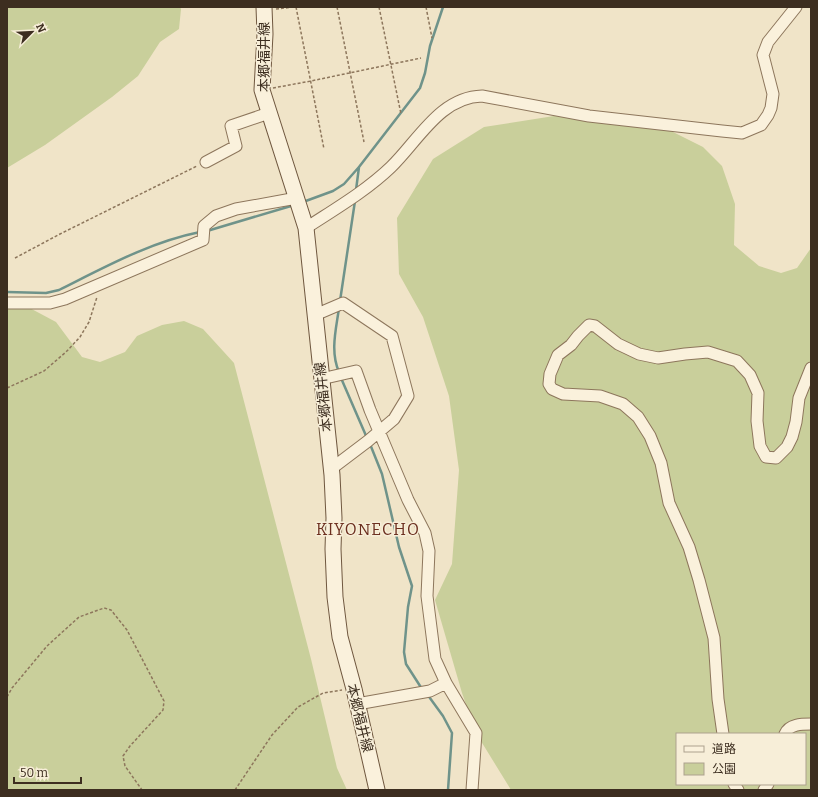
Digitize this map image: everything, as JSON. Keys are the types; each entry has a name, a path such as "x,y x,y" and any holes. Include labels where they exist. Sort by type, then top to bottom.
{"main road":[{"name":"本郷福井線","path":"264,9 265,34 262,90 306,228 331,469 334,518 335,597 340,637 354,688 377,790"}],"street":[{"path":"306,228 368,186 391,167 431,122 448,107 471,96 482,96 589,116 722,131 742,133 761,125 772,108 773,94 763,55 768,42 796,7"},
{"path":"206,162 236,146 231,126 269,113"},
{"path":"7,303 50,303 65,299 203,240 204,226 216,216 236,209 297,198"},
{"path":"315,315 343,303 392,336 408,396 394,419 331,469"},
{"path":"723,733 718,699 714,638 690,547 670,503 662,463 650,436 638,417 623,404 600,396 563,394 552,389 549,384 550,374 558,355 571,345 589,325 594,326 618,344 639,354 651,357 658,358 708,352 737,361 750,375 758,393 760,446 766,457 776,458 787,447 792,437 796,422 799,398 811,368"},
{"path":"321,378 356,371 370,410 408,500 425,532 429,551 427,596 435,659 446,683 476,733 472,790"},
{"path":"357,704 430,691 446,683"},
{"path":"785,733 786,730 798,724 811,724"}],"path":[{"path":"264,9 295,7 324,149"},
{"path":"337,7 364,142"},
{"path":"379,7 401,114"},
{"path":"426,7 432,38"},
{"path":"262,90 421,58"},
{"path":"15,258 60,234 206,162"},
{"path":"7,388 44,371 66,352 80,337 90,322 99,285"},
{"path":"7,697 12,688 47,646 79,617 104,608 111,610 127,630 164,701 163,710 130,746 123,756 125,766 142,790"},
{"path":"235,790 272,735 298,707 322,693 354,688"}],"green space":[{"path":"7,7 180,7 181,9 179,29 160,42 138,76 112,97 45,145 7,168"},
{"path":"554,116 649,120 703,147 722,166 735,204 734,245 759,266 781,273 797,268 811,248 811,790 511,790 476,733 462,693 435,600 452,564 459,470 449,396 423,317 399,274 397,218 433,159 484,127"},
{"path":"7,298 56,322 82,357 100,362 125,352 137,336 162,325 184,321 203,329 234,363 311,659 337,768 347,790 7,790"}],"waterway":[{"path":"303,202 333,191 344,184 359,167 420,88 425,73 430,46 443,7"},
{"path":"356,190 359,167"},
{"path":"340,301 355,201"},
{"path":"207,231 291,206"},
{"path":"7,292 46,293 59,290 128,256 163,242 200,232"},
{"path":"339,308 334,348 336,364 339,372"},
{"path":"341,378 367,438"},
{"path":"370,444 382,474 399,547 412,586 408,607 404,652 406,664 422,689"},
{"path":"427,694 443,716 452,733 448,790"}],"district":[{"name":"KIYONECHO","path":"368,529"}]}
